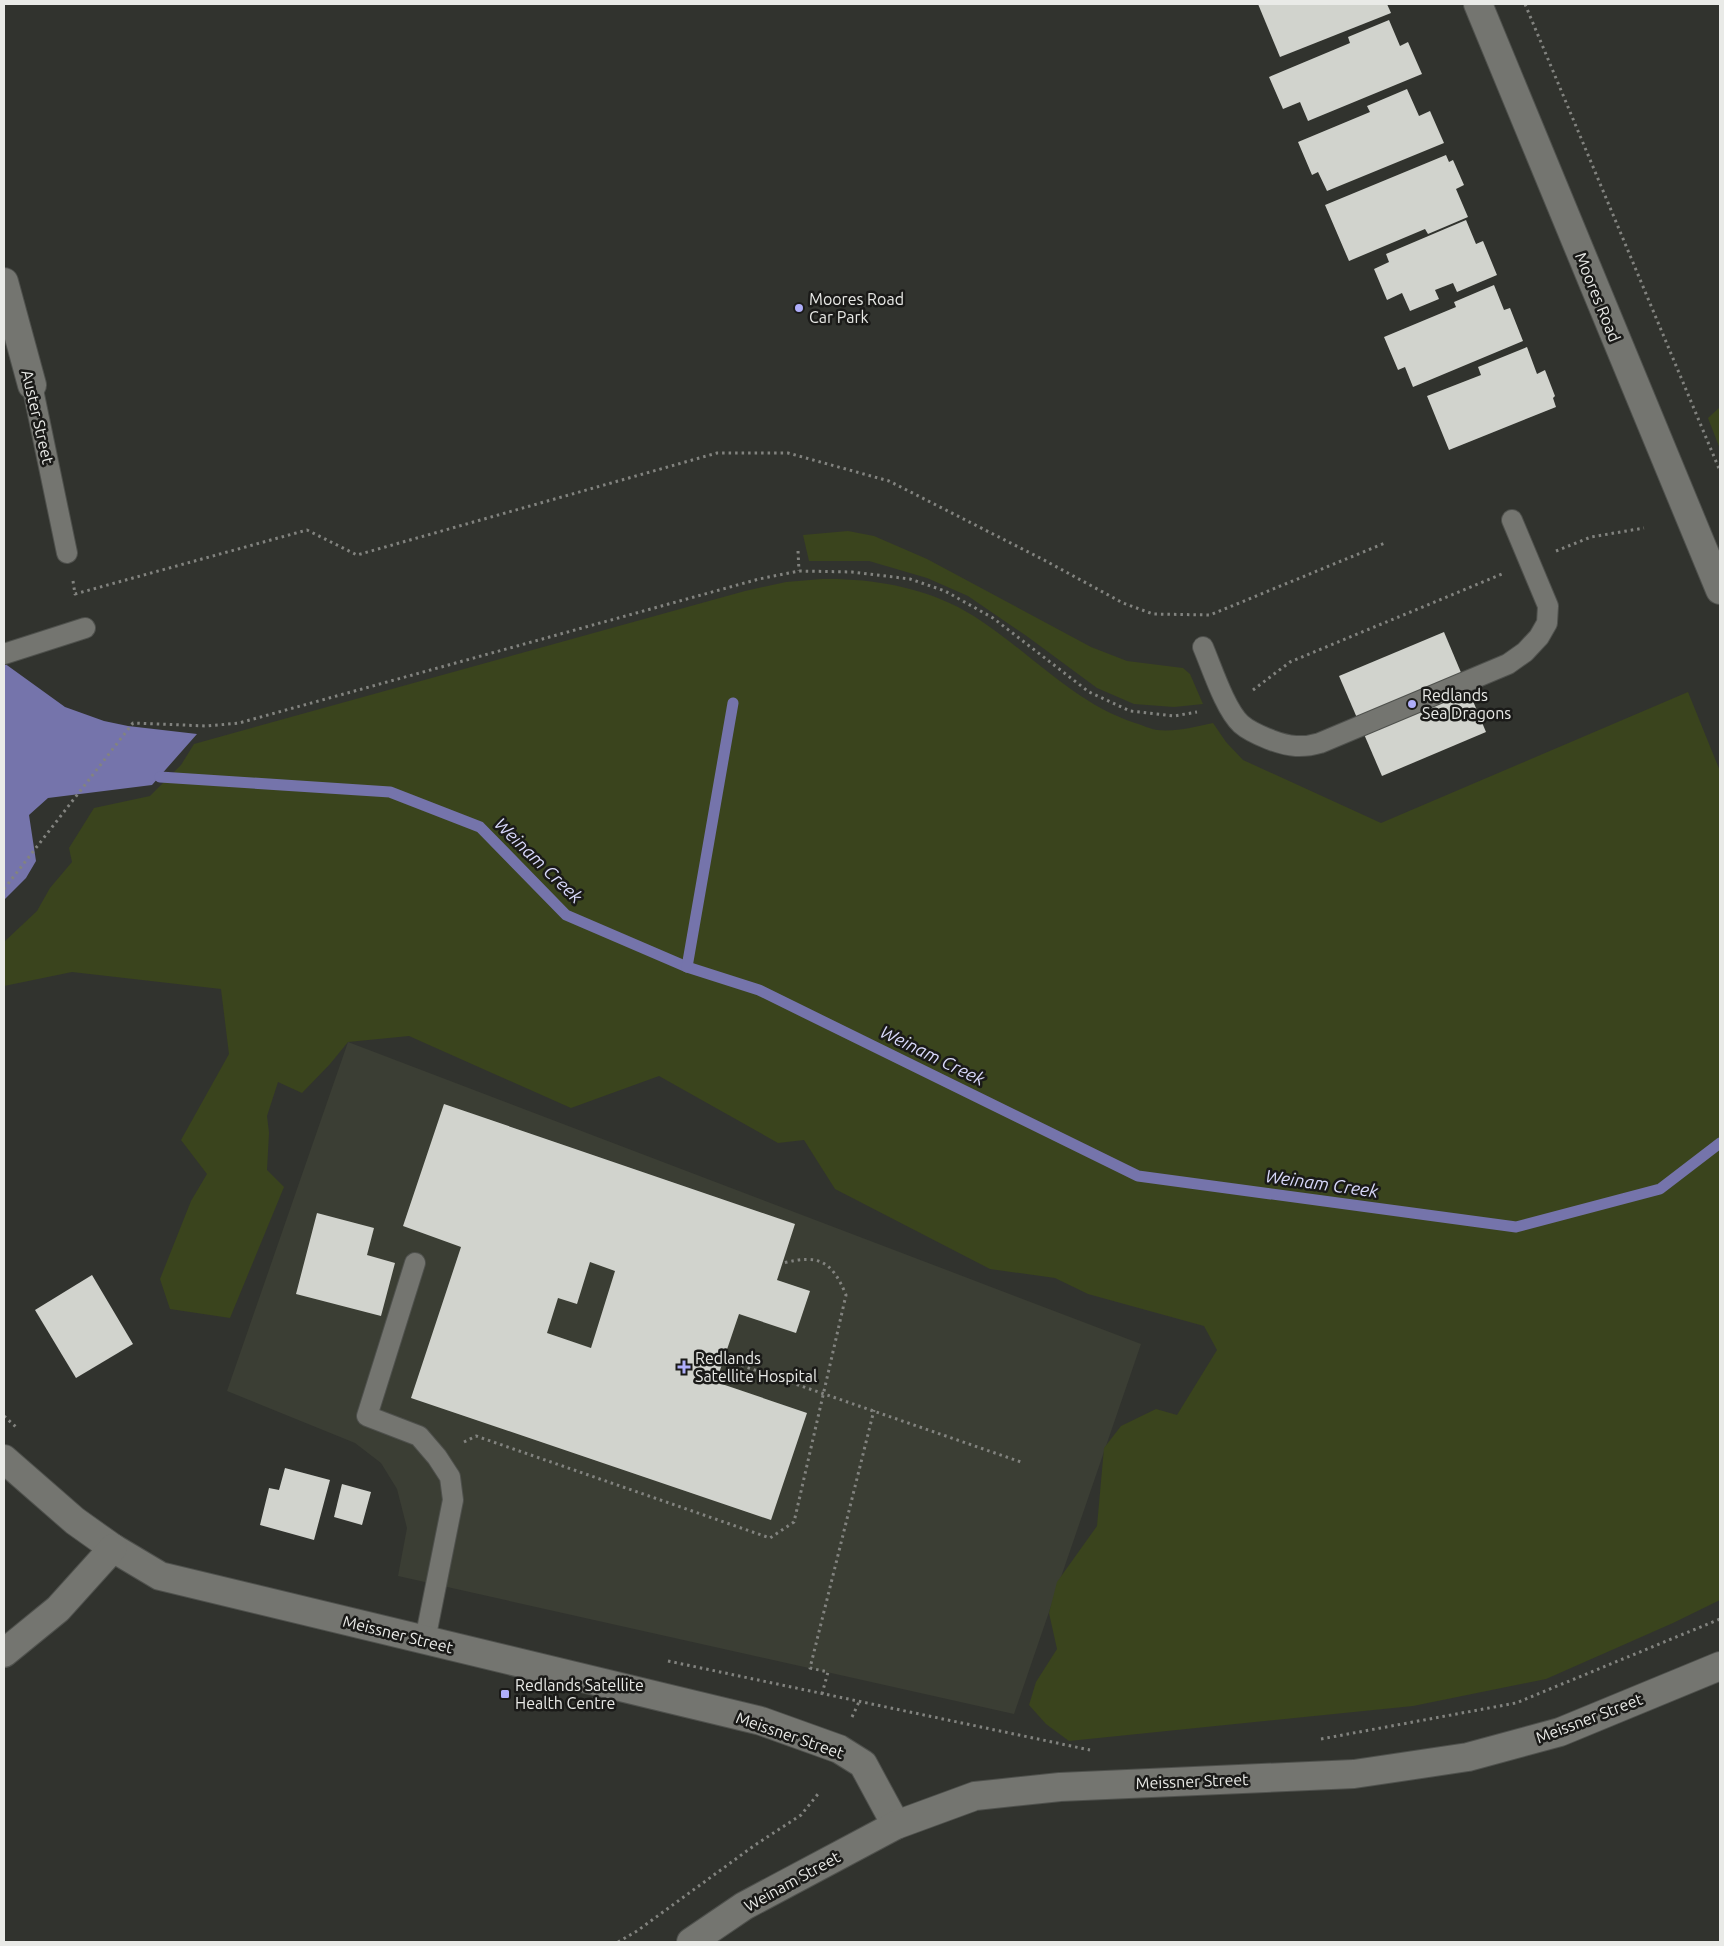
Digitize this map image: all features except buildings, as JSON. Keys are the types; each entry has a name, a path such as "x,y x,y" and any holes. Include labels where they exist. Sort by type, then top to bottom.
{"street":[{"name":"Moores Road","path":"1478,4 1720,590"},
{"name":"Auster Street","path":"4,282 32,385"},
{"name":"Meissner Street","path":"4,1459 75,1521 160,1576 761,1721 839,1749 863,1764 896,1825 975,1796 1060,1787 1354,1774 1468,1757 1560,1732 1720,1666"},
{"path":"4,1652 58,1609 114,1548"},
{"name":"Weinam Street","path":"691,1942 744,1906 896,1825"}],"lane":[{"name":"Auster Street","path":"32,385 67,553"},
{"path":"1203,647 1229,707 1240,723 1255,734 1295,747 1309,746 1508,664 1535,642 1546,623 1548,606 1512,520"},
{"path":"4,654 86,628"},
{"path":"415,1263 367,1416 420,1436 450,1477 453,1500 425,1640"}],"path":[{"path":"1524,4 1720,470"},
{"path":"67,553 75,594 308,530 357,555 717,453 788,453 890,481 1123,603 1153,614 1210,615 1385,543"},
{"path":"4,889 133,723 207,726 239,723 759,579 799,571 852,572 910,579 945,591 993,618 1088,692 1130,711 1174,716 1229,707 1290,662 1592,537 1644,528"},
{"path":"798,551 799,571"},
{"path":"437,1457 476,1436 770,1538 794,1522 846,1295 837,1275 820,1261 801,1259 782,1263"},
{"path":"723,1359 1021,1462"},
{"path":"822,1694 828,1672 810,1668 874,1410"},
{"path":"4,1416 18,1429"},
{"path":"1316,1740 1516,1703 1720,1618"},
{"path":"667,1661 1097,1751"},
{"path":"850,1722 859,1702"},
{"path":"618,1942 755,1845 801,1815 818,1794"}],"shaded area":[{"name":"Redlands Satellite Hospital","path":"348,1042 1141,1344 1014,1714 398,1576 407,1528 397,1489 381,1463 355,1443 227,1391"}],"green space":[{"path":"1720,407 1720,449 1708,418"},
{"path":"848,531 874,536 927,559 1091,647 1127,661 1183,668 1190,674 1203,704 1174,707 1134,704 1097,688 968,596 927,578 869,561 809,561 803,535"},
{"path":"822,579 857,580 892,585 942,600 981,621 1065,685 1110,713 1157,730 1178,730 1213,723 1226,742 1243,760 1381,823 1688,692 1720,771 1720,1600 1673,1623 1546,1679 1413,1706 1069,1741 1046,1724 1029,1705 1036,1682 1057,1649 1049,1613 1057,1582 1097,1526 1104,1448 1121,1426 1156,1409 1177,1415 1217,1350 1204,1326 1088,1294 1055,1278 990,1269 835,1189 804,1140 778,1143 659,1076 571,1108 409,1036 348,1042 302,1093 278,1082 267,1116 269,1133 267,1170 284,1187 230,1318 170,1309 160,1279 191,1201 207,1174 181,1140 229,1054 221,989 72,972 4,986 4,942 37,911 50,888 72,862 69,848 94,808 150,796 181,765 194,744 745,591 786,582"}],"water":[{"path":"4,663 65,707 104,721 128,726 197,734 152,785 48,798 29,815 36,861 26,878 4,900"}],"waterway":[{"path":"687,967 733,703"},
{"name":"Weinam Creek","path":"160,777 390,792 480,827 566,915 687,967 759,990 1138,1176 1516,1227 1660,1189 1720,1143"}],"place":[{"name":"Moores Road Car Park","path":"799,308"},
{"name":"Redlands Sea Dragons","path":"1412,704"},
{"name":"Redlands Satellite Hospital","path":"684,1367"},
{"name":"Redlands Satellite Health Centre","path":"505,1694"}]}
